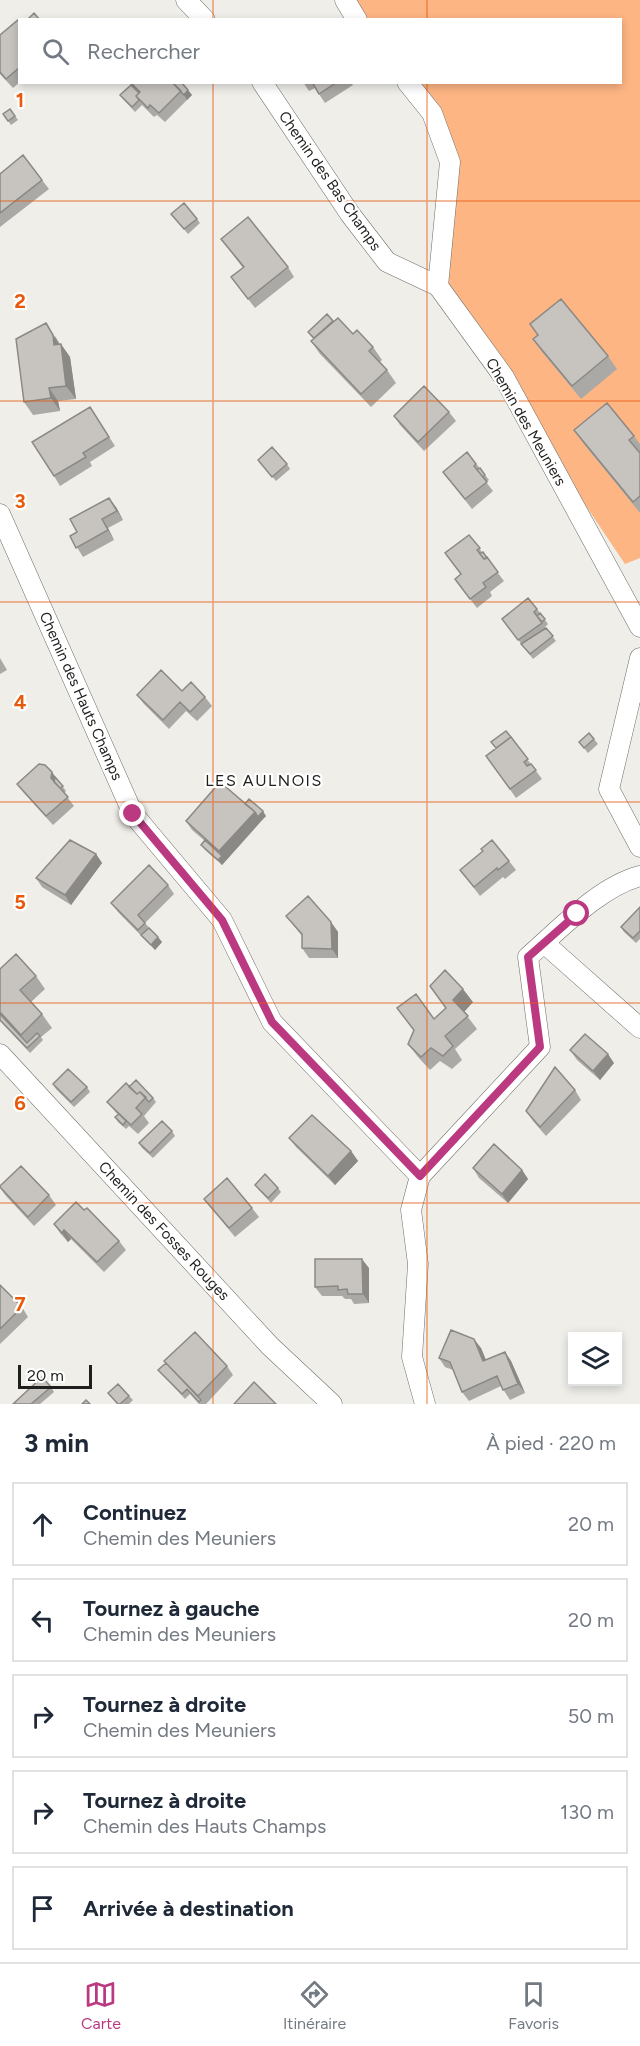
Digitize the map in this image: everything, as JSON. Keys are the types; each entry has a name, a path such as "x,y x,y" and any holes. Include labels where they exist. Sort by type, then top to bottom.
{"street":[{"path":"186,0 203,18"},
{"path":"345,0 356,18"},
{"name":"Chemin des Bas Champs","path":"263,84 350,214 387,262 438,286"},
{"path":"409,84 432,113 450,162 438,286"},
{"name":"Chemin des Meuniers","path":"438,286 504,377 640,627"},
{"name":"Chemin des Hauts Champs","path":"0,514 133,814 222,920 272,1022 420,1176"},
{"path":"640,658 609,789 640,847"},
{"path":"425,1404 412,1357 418,1264 411,1210 420,1176 540,1047 528,957 577,914 623,880 640,876"},
{"path":"544,943 640,1028"},
{"name":"Chemin des Fosses Rouges","path":"0,1054 270,1346 332,1404"}],"shaded area":[{"path":"348,0 640,0 640,558 625,564 438,286 450,162 410,84 622,84 622,18 362,18"}],"building":[{"path":"34,13 38,18 29,18"},
{"path":"18,20 18,69 6,79 0,72 0,35"},
{"path":"132,84 174,84 181,91 159,113 150,105 148,108 136,96 140,92"},
{"path":"174,84 183,84 188,90 184,95"},
{"path":"313,84 334,84 319,94"},
{"path":"131,85 139,93 136,96 139,100 132,107 120,95"},
{"path":"10,109 15,116 8,121 3,114"},
{"path":"23,155 42,180 0,213 0,174"},
{"path":"184,203 197,219 184,229 171,214"},
{"path":"248,217 288,267 248,299 231,277 244,267 221,239"},
{"path":"561,299 608,356 572,386 533,339 538,335 530,324"},
{"path":"327,314 333,321 314,338 308,332"},
{"path":"338,318 353,334 357,330 373,347 369,351 387,370 361,394 311,341"},
{"path":"46,323 53,335 54,345 61,344 66,386 49,388 51,398 24,402 16,339"},
{"path":"424,386 449,412 418,442 394,416"},
{"path":"607,403 634,436 629,440 640,453 640,496 633,502 574,430"},
{"path":"90,407 109,437 83,453 86,457 54,476 32,442"},
{"path":"272,447 287,464 272,477 258,460"},
{"path":"467,452 476,464 474,466 487,482 465,499 443,472"},
{"path":"480,468 485,475 483,477 477,470"},
{"path":"109,498 117,511 102,519 108,530 76,548 70,536 77,532 70,519"},
{"path":"469,535 480,548 477,550 484,559 487,557 498,572 483,583 486,587 470,599 455,579 461,574 445,553"},
{"path":"528,598 537,609 534,612 542,623 518,640 502,619"},
{"path":"540,613 545,619 542,622 537,616"},
{"path":"546,628 553,636 530,654 521,644"},
{"path":"161,670 182,691 191,682 205,697 190,712 180,702 163,720 137,695"},
{"path":"506,731 511,737 496,748 491,742"},
{"path":"589,733 594,739 584,748 579,742"},
{"path":"511,737 528,759 524,762 527,766 531,764 536,770 510,789 486,756"},
{"path":"39,764 45,765 52,772 51,778 68,797 46,816 17,784"},
{"path":"55,777 63,786 60,788 54,782"},
{"path":"220,782 255,812 219,851 186,821"},
{"path":"249,799 263,811 258,817 245,804"},
{"path":"70,840 96,854 65,895 36,878"},
{"path":"205,840 222,856 218,860 201,845"},
{"path":"492,840 509,861 474,887 460,870 483,851 481,849"},
{"path":"149,865 168,885 138,915 145,923 138,930 111,903"},
{"path":"308,896 331,922 332,949 302,948 302,934 286,916"},
{"path":"640,907 640,931 633,938 621,927"},
{"path":"149,928 158,937 151,945 141,935"},
{"path":"16,954 36,976 20,990 42,1014 21,1035 0,1012 0,969"},
{"path":"445,970 463,989 453,1000 468,1016 445,1036 453,1046 443,1056 431,1048 421,1057 408,1044 414,1030 397,1008 416,994 434,1019 446,1008 430,986"},
{"path":"0,1014 27,1043 37,1033 40,1036 27,1048 0,1020"},
{"path":"585,1034 608,1054 593,1071 570,1050"},
{"path":"555,1067 575,1090 540,1127 526,1111"},
{"path":"68,1069 87,1087 71,1102 53,1084"},
{"path":"136,1080 153,1098 149,1102 140,1092 137,1094 129,1087"},
{"path":"126,1083 137,1094 140,1092 146,1097 136,1108 142,1114 131,1125 107,1102"},
{"path":"119,1114 126,1121 123,1125 115,1117"},
{"path":"312,1115 351,1151 328,1176 289,1138"},
{"path":"162,1121 172,1131 150,1153 139,1143"},
{"path":"494,1144 522,1170 502,1194 473,1168"},
{"path":"21,1166 49,1195 28,1217 0,1187"},
{"path":"265,1174 278,1188 268,1198 255,1185"},
{"path":"227,1178 252,1208 229,1228 204,1199"},
{"path":"76,1202 84,1210 87,1208 119,1241 97,1262 64,1230 62,1233 54,1224"},
{"path":"315,1259 362,1259 363,1294 348,1294 347,1289 338,1290 338,1286 315,1287"},
{"path":"0,1285 22,1307 0,1329"},
{"path":"451,1330 474,1339 483,1361 505,1352 518,1384 503,1390 497,1376 462,1392 450,1362 439,1358"},
{"path":"195,1332 227,1366 198,1396 164,1361"},
{"path":"166,1363 201,1400 199,1402 187,1389 182,1394 158,1370"},
{"path":"42,1377 51,1387 31,1404 13,1404"},
{"path":"254,1382 276,1404 234,1404"},
{"path":"118,1384 129,1396 120,1404 108,1393"}],"district":[{"name":"LES AULNOIS","path":"264,780"}],"route":[{"path":"133,814 222,920 272,1022 420,1176 540,1047 528,957 577,914"}]}
